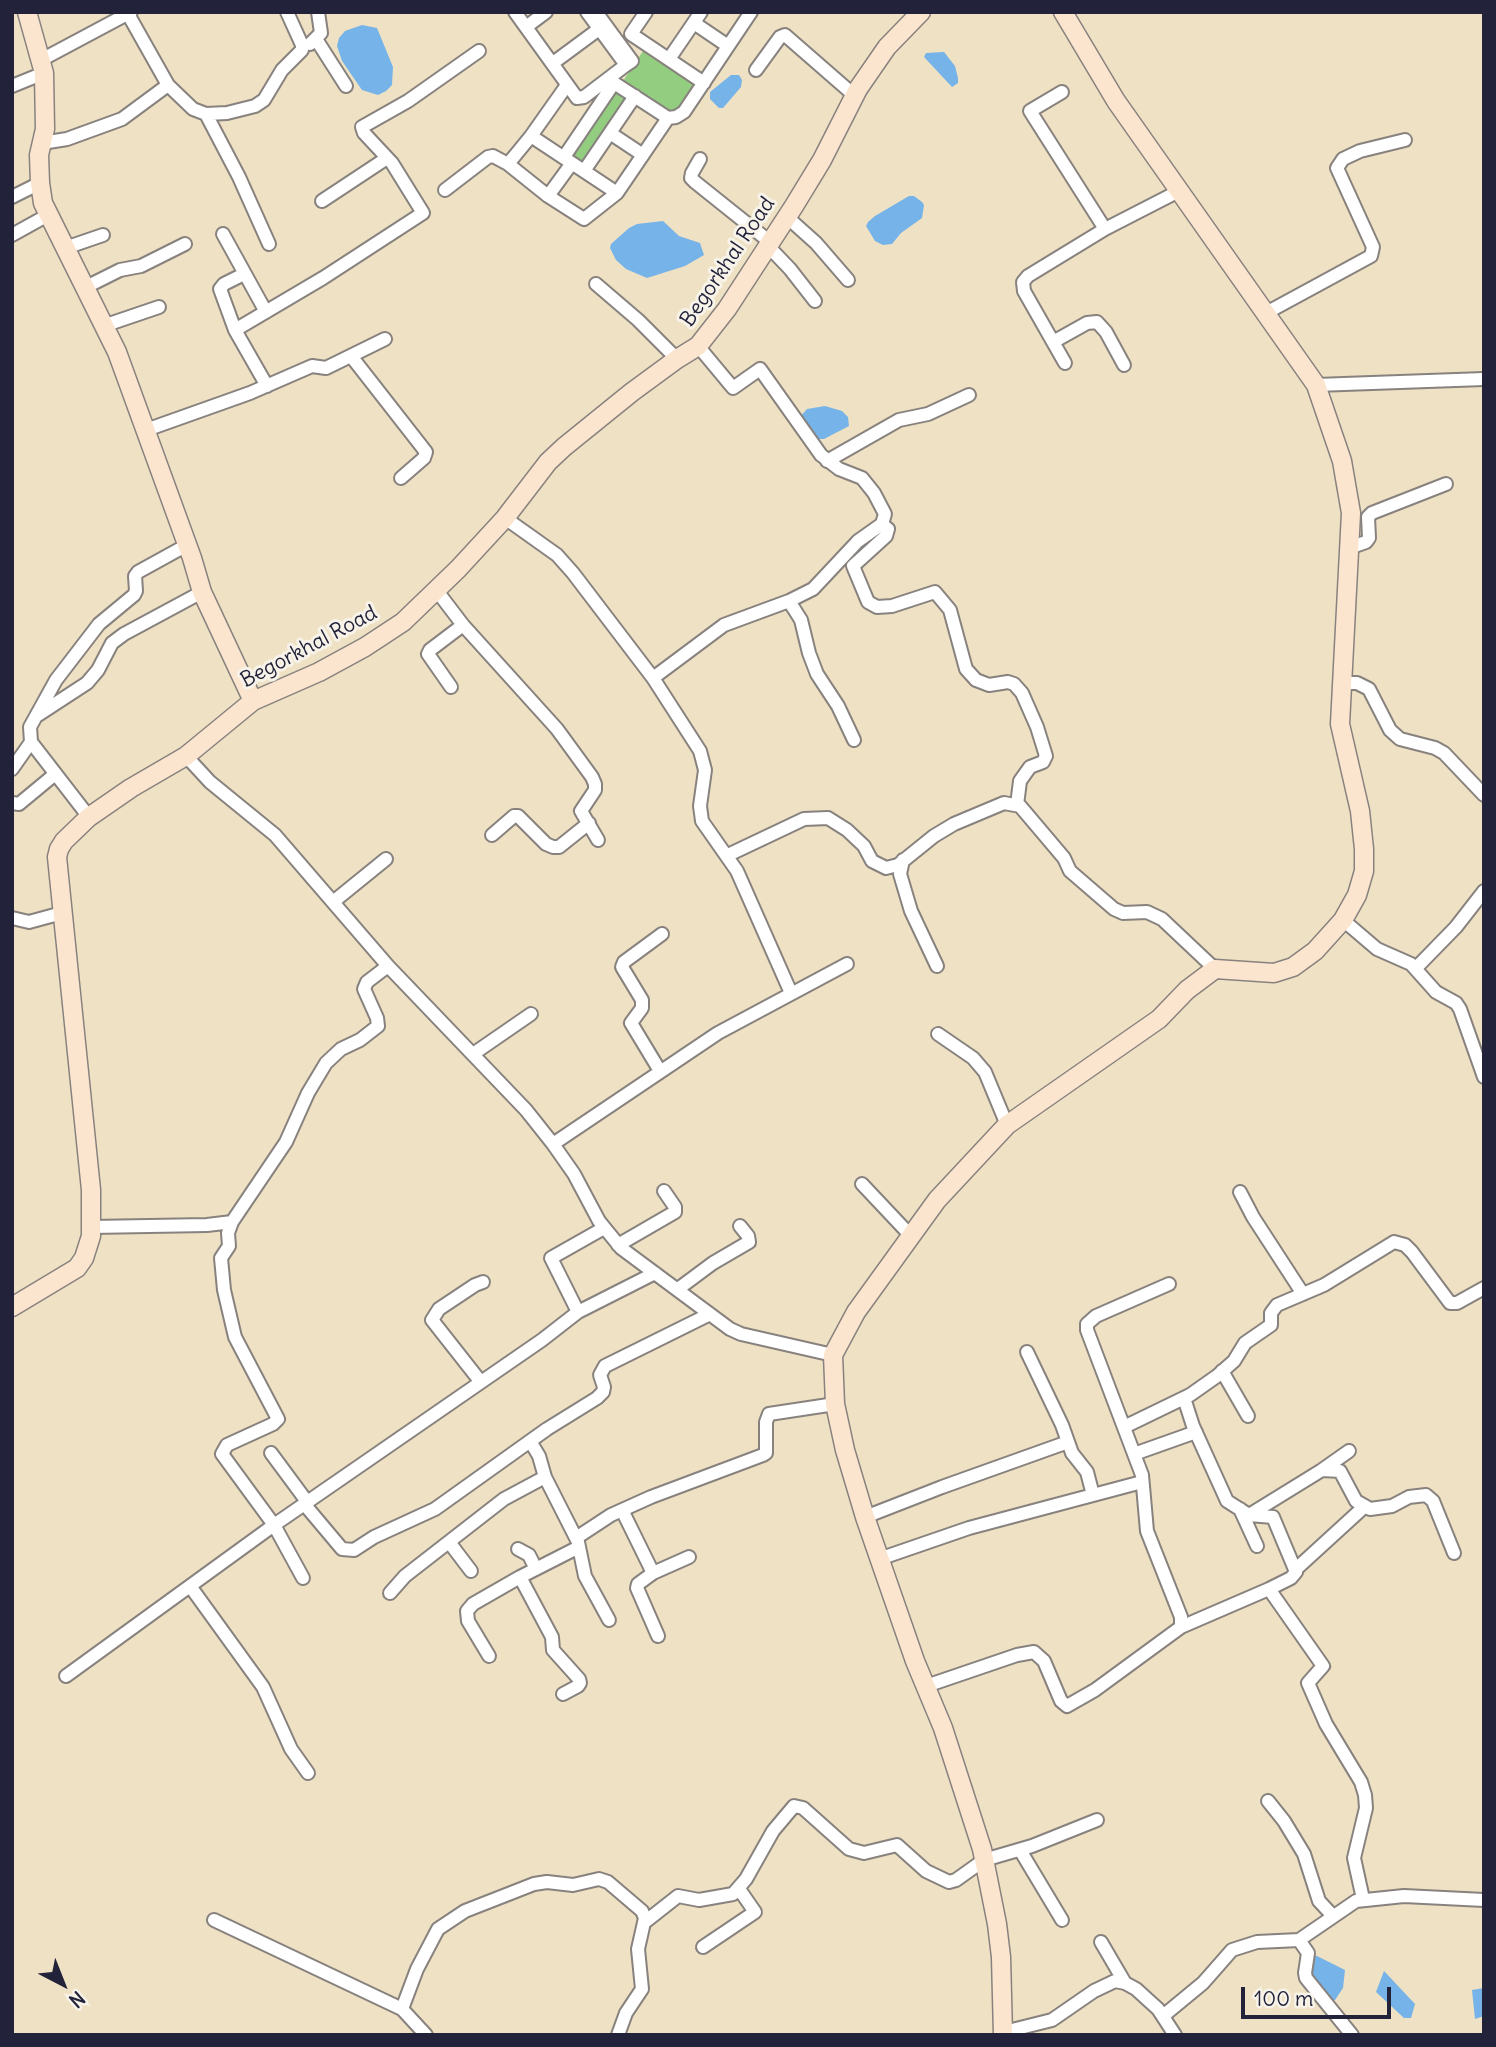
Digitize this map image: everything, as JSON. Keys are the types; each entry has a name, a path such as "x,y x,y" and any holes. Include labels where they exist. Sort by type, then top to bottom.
{"street":[{"path":"27,12 43,66 45,129 39,155 40,183 48,215 106,325 146,429 202,592 253,701"},
{"path":"287,12 302,50"},
{"path":"12,86 130,13 168,85 193,109 206,114 227,113 260,103 282,71 321,33 318,12"},
{"path":"515,12 566,85 580,99 611,81 644,43"},
{"path":"526,27 546,12"},
{"path":"646,12 631,34 704,83"},
{"path":"611,81 668,118 676,117 684,112 751,12"},
{"name":"Begorkhal Road","path":"12,1307 77,1268 88,1249 91,1227 91,1190 62,913 59,849 64,841 89,817 131,788 186,756 253,701 319,673 402,622 437,591 505,518 548,462 564,447 677,359 698,346 722,317 787,217 822,160 855,96 887,47 921,12"},
{"path":"728,855 804,819 828,818 847,830 864,846 872,861 886,868 898,864 954,824 1004,803 1017,805 1030,815 1064,858 1070,871 1114,909 1123,913 1138,911 1154,915 1168,924 1215,969 1274,973 1284,971 1315,951 1343,920 1357,895 1364,872 1364,849 1360,811 1341,731 1351,513 1342,461 1316,385 1116,101 1063,12"},
{"path":"591,13 599,29 629,63"},
{"path":"591,13 629,63"},
{"path":"669,59 697,18 728,46"},
{"path":"553,63 599,29"},
{"path":"756,70 780,37 785,35 855,96"},
{"path":"316,39 346,86"},
{"path":"235,330 323,278 423,213 387,158 364,134 362,127 408,101 479,51"},
{"path":"548,196 611,81"},
{"path":"42,143 67,139 122,119 168,85"},
{"path":"508,164 566,85"},
{"path":"1062,92 1030,111 1105,229"},
{"path":"584,171 635,96"},
{"path":"206,114 234,166 270,244"},
{"path":"445,190 493,156 584,219 617,193 668,118"},
{"path":"610,133 643,155"},
{"path":"531,136 617,193"},
{"path":"1266,313 1371,256 1373,247 1336,168 1343,159 1360,151 1405,140"},
{"path":"322,201 387,158"},
{"path":"700,159 691,178 769,244 815,301"},
{"path":"12,197 40,183"},
{"path":"1065,363 1024,291 1023,282 1028,276 1105,229 1179,191"},
{"path":"12,235 48,215"},
{"path":"787,217 816,243 848,279"},
{"path":"223,234 266,312"},
{"path":"65,248 103,235"},
{"path":"86,287 120,270 141,266 184,244"},
{"path":"244,274 223,284 220,289 235,330 267,386"},
{"path":"596,284 638,320 677,359"},
{"path":"106,325 159,307"},
{"path":"1053,342 1087,323 1097,322 1106,332 1124,365"},
{"path":"146,429 267,386 312,366 326,368 385,339"},
{"path":"653,678 724,625 789,601 813,589 859,541 881,524 885,514 862,478 827,461 761,369 733,388 698,346"},
{"path":"351,356 426,452 424,458 401,478"},
{"path":"1316,385 1484,379"},
{"path":"827,461 899,421 928,414 969,396"},
{"path":"1349,548 1366,542 1369,538 1368,517 1373,513 1446,484"},
{"path":"505,518 557,555 653,678 704,761 701,815 737,871 791,993"},
{"path":"881,524 888,529 886,536 852,566 869,602 877,607 892,606 935,592 950,610 967,669 976,680 989,685 1008,682 1014,684 1022,693 1046,756 1043,762 1030,767 1020,781 1017,805"},
{"path":"89,817 31,742 30,727 56,680 99,624 134,595 135,576 138,572 187,545"},
{"path":"437,591 463,625 556,729 592,777 594,790 582,811 598,840"},
{"path":"36,716 88,683 112,643 124,634 202,592"},
{"path":"789,601 801,620 817,674 838,706 854,740"},
{"path":"451,687 428,654 463,625"},
{"path":"1342,683 1357,683 1368,689 1390,730 1400,739 1444,753 1484,795"},
{"path":"12,769 31,742"},
{"path":"186,756 210,782 275,835 388,966 526,1111 553,1144 604,1228 618,1245 723,1324 741,1334 833,1355"},
{"path":"12,803 19,804 54,775"},
{"path":"492,835 514,816 518,816 546,844 554,848 589,823"},
{"path":"333,902 386,859"},
{"path":"903,860 900,874 911,911 937,966"},
{"path":"1416,968 1456,927 1484,891"},
{"path":"13,921 29,922 62,913"},
{"path":"1343,920 1377,949 1416,968 1436,992 1450,998 1460,1009 1484,1077"},
{"path":"660,1071 631,1023 642,1008 642,1000 622,967 624,962 662,934"},
{"path":"553,1144 718,1033 847,964"},
{"path":"303,1578 274,1525 222,1454 227,1444 273,1424 278,1419 244,1355 229,1317 221,1263 229,1246 228,1233 232,1222 286,1142 308,1093 326,1063 341,1049 360,1040 378,1026 364,989 368,982 388,966"},
{"path":"1175,2035 1163,2016 1136,1989 1115,1981 1107,1983 1052,2020 1004,2034 1002,1957 984,1860 943,1728 865,1517 835,1404 833,1355 856,1312 937,1200 1007,1125 1159,1019 1187,990 1215,969"},
{"path":"472,1054 531,1014"},
{"path":"938,1034 973,1058 985,1072 1007,1125"},
{"path":"862,1184 911,1236"},
{"path":"618,1245 675,1212 675,1206 664,1191"},
{"path":"1240,1192 1303,1294"},
{"path":"91,1227 207,1225 232,1222"},
{"path":"678,1290 713,1263 749,1242 740,1226"},
{"path":"578,1312 551,1258 604,1228"},
{"path":"1124,1427 1197,1391 1222,1371 1239,1355 1245,1343 1271,1325 1274,1307 1352,1270 1390,1244 1399,1242 1412,1252 1450,1303 1457,1303 1484,1288"},
{"path":"66,1676 274,1525 542,1340 578,1312 655,1273"},
{"path":"480,1381 432,1320 439,1310 483,1282"},
{"path":"1169,1284 1096,1316 1087,1324 1091,1343 1134,1454 1142,1482 1147,1531 1181,1617 1181,1627"},
{"path":"271,1453 306,1504 342,1549 354,1550 374,1537 435,1509 603,1392 600,1375 606,1366 710,1314"},
{"path":"1027,1352 1075,1458 1087,1472 1093,1495"},
{"path":"1222,1371 1248,1416"},
{"path":"926,1686 1017,1655 1034,1652 1044,1661 1061,1701 1067,1706 1095,1690 1181,1627 1295,1575 1273,1517 1245,1512 1231,1505 1224,1496 1184,1398"},
{"path":"489,1656 468,1621 467,1611 473,1604 578,1543 622,1510 763,1455 766,1453 766,1422 769,1414 835,1404"},
{"path":"1134,1454 1196,1432"},
{"path":"530,1441 578,1543 585,1576 609,1620"},
{"path":"865,1517 1068,1442"},
{"path":"1245,1512 1322,1470 1349,1451"},
{"path":"1322,1470 1340,1471 1356,1501 1370,1509 1392,1506 1409,1497 1426,1495 1433,1501 1454,1553"},
{"path":"390,1593 405,1576 504,1499 545,1477"},
{"path":"879,1559 968,1528 1142,1482"},
{"path":"1295,1570 1365,1506"},
{"path":"622,1510 653,1573"},
{"path":"1245,1512 1257,1546"},
{"path":"449,1542 471,1571"},
{"path":"518,1549 524,1550 536,1569"},
{"path":"658,1636 637,1588 638,1584 653,1573 689,1557"},
{"path":"520,1577 552,1637 553,1650 579,1679 578,1686 563,1694"},
{"path":"190,1586 263,1687 291,1749 308,1773"},
{"path":"1269,1588 1322,1666 1308,1683 1326,1724 1363,1789 1366,1808 1354,1858 1363,1899"},
{"path":"1268,1801 1304,1854 1317,1897 1333,1916"},
{"path":"645,1922 678,1896 699,1900 729,1895 739,1888 773,1831 794,1806 803,1808 849,1849 864,1853 897,1845 926,1871 942,1881 949,1882 984,1860 1020,1850 1097,1820"},
{"path":"1020,1850 1062,1920"},
{"path":"402,2009 417,1969 438,1929 465,1911 534,1884 547,1882 573,1885 604,1879 645,1914 638,1949 642,1989 626,2013 618,2035"},
{"path":"703,1947 755,1912 739,1888"},
{"path":"1163,2016 1203,1983 1232,1950 1257,1942 1299,1940 1363,1899 1404,1896 1484,1900"},
{"path":"214,1920 402,2009 426,2035"},
{"path":"1299,1940 1308,1953 1305,1973 1307,1978 1352,2035"},
{"path":"1101,1942 1125,1983"}],"green space":[{"path":"645,48 698,83 675,116 623,81"},
{"path":"615,85 632,97 584,168 567,157"}],"water":[{"path":"362,25 377,28 393,67 392,85 378,95 362,90 342,61 337,46 345,31"},
{"path":"944,52 955,66 958,78 958,83 952,87 924,57 926,53"},
{"path":"731,75 739,75 742,80 741,87 723,108 719,108 710,99 710,92"},
{"path":"909,196 914,196 924,205 922,218 901,233 892,244 883,245 875,241 866,226 868,222"},
{"path":"663,221 679,236 700,243 704,255 685,266 647,278 626,269 616,260 610,248 611,244 629,228 637,224"},
{"path":"825,406 842,411 848,417 849,426 824,439 815,439 798,419 807,409"},
{"path":"1303,1956 1317,1956 1345,1970 1343,1988 1335,2000 1328,2002 1299,1971"},
{"path":"1384,1971 1415,2004 1411,2018 1404,2018 1376,1992"},
{"path":"1484,1988 1484,2016 1475,2019 1472,1990"}]}
